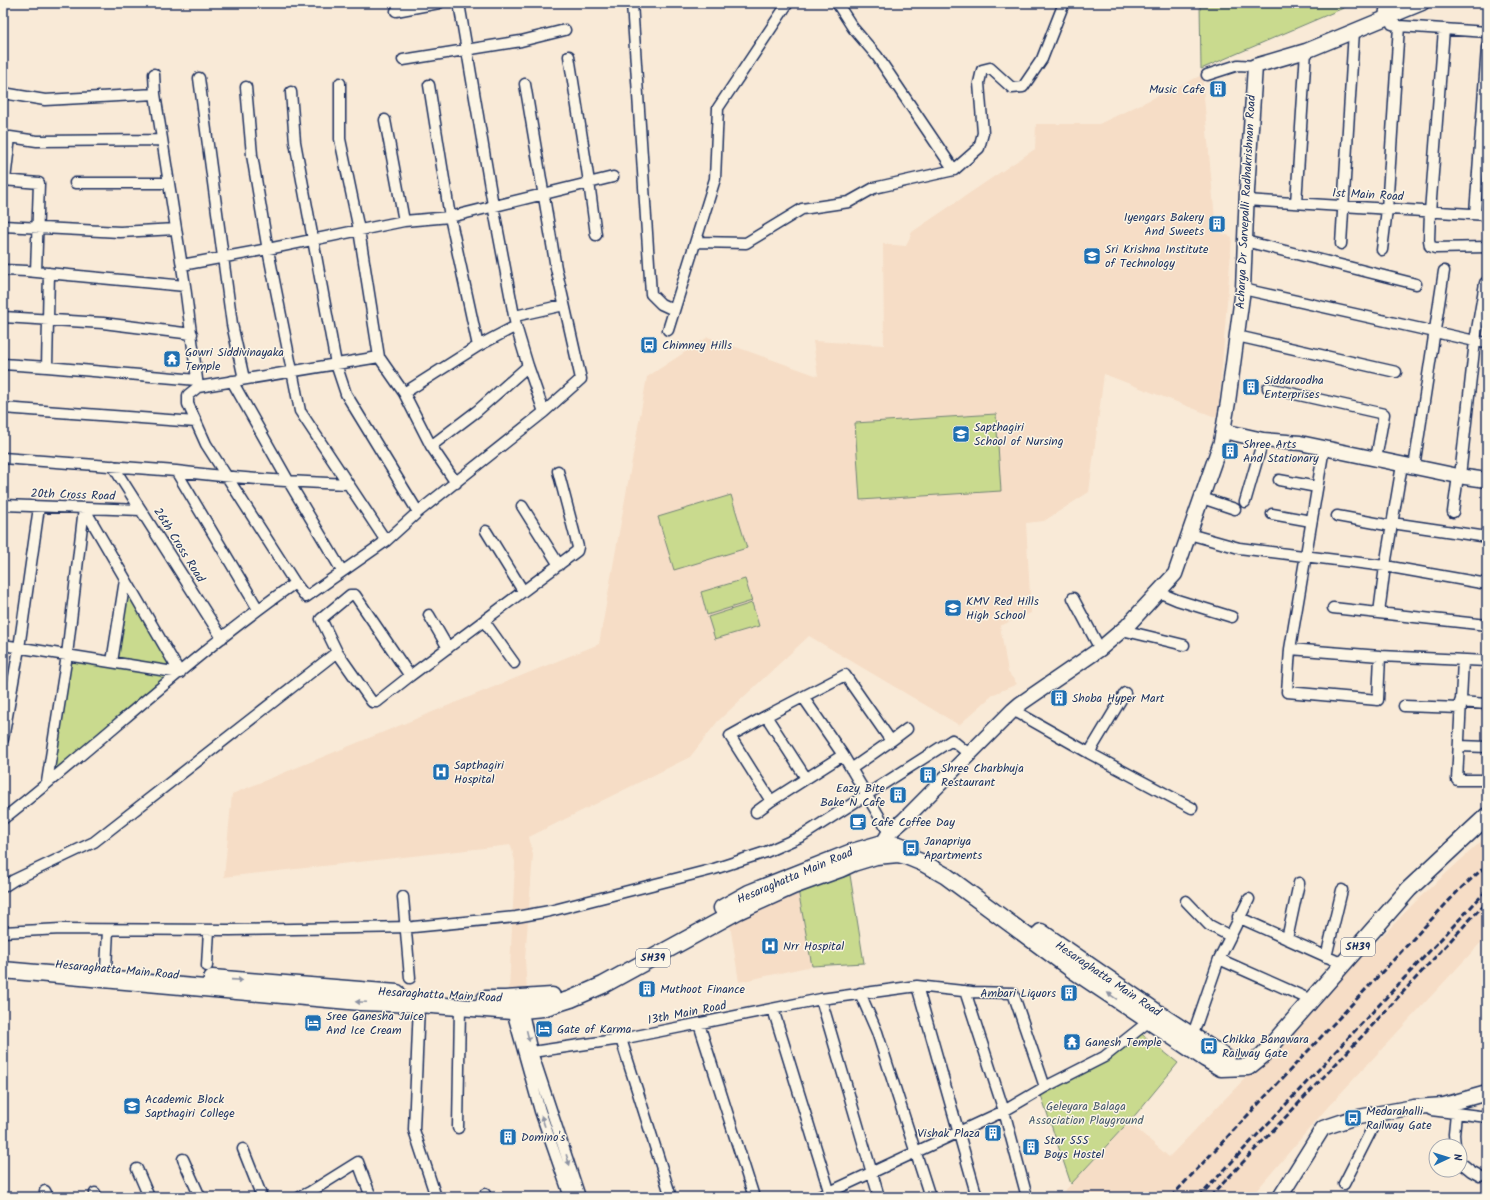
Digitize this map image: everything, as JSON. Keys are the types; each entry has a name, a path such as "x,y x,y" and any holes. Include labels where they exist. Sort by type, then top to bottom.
{"main road":[{"name":"Hesaraghatta Main Road","path":"3,961 292,984 516,1004 543,1008 571,999 603,985 745,908 793,886 840,869 889,846 946,876 1074,970 1154,1017 1190,1042 1221,1068 1228,1066 1248,1067 1262,1055 1408,889 1487,816"},
{"name":"Hesaraghatta Main Road","path":"3,970 360,1002 460,1007 516,1004"}],"street":[{"path":"396,11 439,3"},
{"path":"459,3 493,206 516,321 528,366 544,412"},
{"path":"632,3 651,294 661,304 674,310"},
{"path":"668,330 715,179 718,108 788,3"},
{"path":"837,3 853,28 877,56 954,170"},
{"path":"696,242 746,243 802,209 849,202 874,188 954,170 979,148 983,133 978,83 982,70 990,68 1012,88 1023,87 1042,59 1064,3"},
{"path":"1381,19 1385,10 1393,3"},
{"path":"1207,75 1238,65 1255,66 1306,51 1422,3"},
{"path":"1381,19 1399,26 1487,32"},
{"path":"1382,250 1387,209 1399,26"},
{"path":"1444,29 1430,212 1430,246 1436,248 1487,248"},
{"path":"403,60 521,41 565,30"},
{"path":"1341,244 1354,31"},
{"path":"1475,214 1487,47"},
{"path":"1296,203 1306,51"},
{"path":"569,56 596,235"},
{"name":"Acharya Dr Sarvepalli Radhakrishnan Road","path":"889,846 903,833 904,820 1013,710 1100,649 1122,630 1175,574 1221,442 1223,431 1243,289 1246,200 1255,66"},
{"path":"154,74 155,94 182,265 198,384 188,395 188,404 206,444 295,583 306,597 386,541 418,512 544,412 581,379 556,268 525,84"},
{"path":"199,78 232,324 244,379"},
{"path":"340,84 340,139 359,230 379,357 404,394 431,446 456,483"},
{"path":"429,85 450,217 478,346"},
{"path":"246,87 252,155 268,249 300,411 386,541"},
{"path":"290,92 295,142 336,364 346,394 418,512"},
{"path":"3,94 45,100 155,94"},
{"path":"385,120 404,221"},
{"path":"36,272 39,183 4,180 10,137 37,141 162,140"},
{"path":"182,265 404,221 450,217 613,177"},
{"path":"75,183 169,183"},
{"name":"1st Main Road","path":"1246,200 1487,215"},
{"path":"3,226 120,232 176,229"},
{"path":"1245,242 1416,284"},
{"path":"3,270 185,286"},
{"path":"1379,613 1392,524 1408,466 1434,332 1444,271"},
{"path":"47,367 49,273"},
{"path":"1453,512 1459,476 1475,341 1485,283"},
{"path":"1243,289 1487,343"},
{"path":"404,394 516,321 564,305"},
{"path":"3,317 103,323 192,334"},
{"path":"1237,336 1396,372"},
{"path":"3,364 47,367 198,384 232,381 379,357"},
{"path":"431,446 477,411 528,366"},
{"path":"232,381 289,482 342,571"},
{"path":"1268,388 1384,414 1376,459"},
{"path":"3,408 196,422"},
{"path":"1223,431 1263,440 1300,443 1408,466 1487,480"},
{"path":"1245,502 1263,440"},
{"path":"1324,448 1290,649 1287,692 1378,700 1380,656"},
{"path":"3,458 176,471 289,482 348,484"},
{"name":"26th Cross Road","path":"113,466 222,638"},
{"path":"176,471 258,609"},
{"path":"410,676 354,595 350,595 320,619 337,652 374,703 377,702 523,591 576,553 578,549 558,471"},
{"path":"1279,480 1317,487"},
{"path":"1202,498 1235,509"},
{"name":"20th Cross Road","path":"3,505 142,510"},
{"path":"522,506 559,565"},
{"path":"3,739 19,648 39,507"},
{"path":"84,508 180,673"},
{"path":"47,782 67,655 84,508"},
{"path":"1272,514 1311,522"},
{"path":"1337,516 1487,537"},
{"path":"486,531 523,591"},
{"path":"1189,534 1239,548 1306,555 1385,566 1487,584"},
{"path":"112,662 125,580"},
{"path":"3,819 222,638 258,609 295,583"},
{"path":"1158,592 1177,600 1232,617"},
{"path":"1073,598 1100,649"},
{"path":"1333,608 1487,625"},
{"path":"429,616 448,648"},
{"path":"484,621 514,663"},
{"path":"1122,630 1184,645"},
{"path":"3,645 180,673"},
{"path":"1290,649 1380,656 1487,661"},
{"path":"3,887 14,880 94,842 337,652"},
{"path":"1463,660 1457,780 1487,780"},
{"path":"771,801 730,736 845,675 891,741"},
{"path":"1088,753 1125,693"},
{"path":"803,697 843,755 867,794 889,846"},
{"path":"1404,706 1487,704"},
{"path":"1013,710 1088,753 1192,808"},
{"path":"766,716 806,778"},
{"path":"851,769 907,729"},
{"path":"3,932 406,928 516,917 558,909 714,869 766,852 802,836 952,740 969,754"},
{"path":"1459,746 1487,747"},
{"path":"756,812 843,755"},
{"path":"1287,939 1298,883"},
{"path":"1326,956 1342,890"},
{"path":"403,897 410,978"},
{"path":"1190,1042 1219,960 1238,917 1249,899"},
{"path":"1186,901 1209,925 1230,936"},
{"path":"1238,917 1343,964"},
{"path":"106,970 108,930"},
{"path":"207,966 209,930"},
{"path":"1219,960 1311,1000"},
{"path":"917,986 977,1197"},
{"name":"13th Main Road","path":"532,1052 620,1039 860,993 917,986 965,991 1013,993 1045,1087"},
{"path":"965,991 1004,1112 1027,1197"},
{"path":"860,993 877,1032 930,1197"},
{"path":"821,1000 879,1197"},
{"path":"419,1004 414,1130 436,1197"},
{"path":"516,1004 580,1197"},
{"path":"516,1004 540,1111 570,1197"},
{"path":"458,1128 460,1007"},
{"path":"773,1009 830,1195"},
{"path":"819,1197 830,1195 871,1174 1004,1112 1045,1087 1104,1057 1154,1017"},
{"path":"698,1024 754,1197"},
{"path":"620,1039 671,1197"},
{"path":"1280,1197 1323,1128 1353,1118 1414,1107 1444,1105 1487,1093"},
{"path":"1414,1107 1456,1114 1487,1117"},
{"path":"1344,1184 1380,1113"},
{"path":"1454,1138 1456,1114"},
{"path":"243,1149 262,1197"},
{"path":"183,1159 200,1197"},
{"path":"300,1197 358,1162 371,1197"},
{"path":"137,1169 149,1197"},
{"path":"1468,1169 1480,1176"}],"shaded area":[{"path":"1202,75 1216,231 1232,237 1218,418 1104,374 1089,492 1044,521 1026,523 1031,613 1000,626 1008,672 1017,684 994,694 959,725 809,636 718,721 690,757 529,837 533,855 525,959 527,991 509,991 515,862 511,845 224,877 232,794 599,644 647,377 708,337 818,376 813,341 884,345 883,244 906,246 912,232 1035,149 1036,124 1099,124"},
{"path":"1487,836 1487,936 1326,1109 1251,1197 1062,1197 1061,1195 1129,1122 1169,1157 1417,900"},
{"name":"Nrr Hospital","path":"798,890 812,966 739,982 730,925"}],"green space":[{"path":"1200,3 1355,3 1201,69"},
{"path":"996,414 1001,491 860,500 855,423"},
{"path":"731,495 747,548 674,570 658,517"},
{"path":"745,579 752,601 707,615 701,592"},
{"path":"127,590 171,666 118,658"},
{"path":"752,603 759,626 715,639 708,617"},
{"path":"71,659 169,676 53,771"},
{"path":"850,875 864,963 812,966 798,890"},
{"name":"Geleyara Balaga Association Playground","path":"1138,1031 1178,1063 1136,1114 1071,1184 1041,1095 1106,1060"}],"railway":[{"path":"1171,1197 1459,890 1487,865"},
{"path":"1199,1197 1487,890"},
{"path":"1210,1197 1367,1031 1487,901"}],"place":[{"name":"Music Cafe","path":"1218,89"},
{"name":"Iyengars Bakery And Sweets","path":"1217,224"},
{"name":"Sri Krishna Institute of Technology","path":"1092,256"},
{"name":"Chimney Hills","path":"649,345"},
{"name":"Gowri Siddivinayaka Temple","path":"172,359"},
{"name":"Siddaroodha Enterprises","path":"1251,387"},
{"name":"Sapthagiri School of Nursing","path":"961,434"},
{"name":"Shree Arts And Stationary","path":"1230,451"},
{"name":"KMV Red Hills High School","path":"953,608"},
{"name":"Shoba Hyper Mart","path":"1059,698"},
{"name":"Sapthagiri Hospital","path":"441,772"},
{"name":"Shree Charbhuja Restaurant","path":"928,775"},
{"name":"Eazy Bite Bake N Cafe","path":"898,795"},
{"name":"Cafe Coffee Day","path":"858,822"},
{"name":"Janapriya Apartments","path":"911,848"},
{"name":"Nrr Hospital","path":"770,946"},
{"name":"Muthoot Finance","path":"647,989"},
{"name":"Ambari Liquors","path":"1069,993"},
{"name":"Sree Ganesha Juice And Ice Cream","path":"313,1023"},
{"name":"Gate of Karma","path":"544,1029"},
{"name":"Ganesh Temple","path":"1072,1042"},
{"name":"Chikka Banawara Railway Gate","path":"1209,1046"},
{"name":"Academic Block Sapthagiri College","path":"132,1106"},
{"name":"Medarahalli Railway Gate","path":"1353,1118"},
{"name":"Vishak Plaza","path":"993,1133"},
{"name":"Domino's","path":"508,1137"},
{"name":"Star 555 Boys Hostel","path":"1031,1147"}]}
